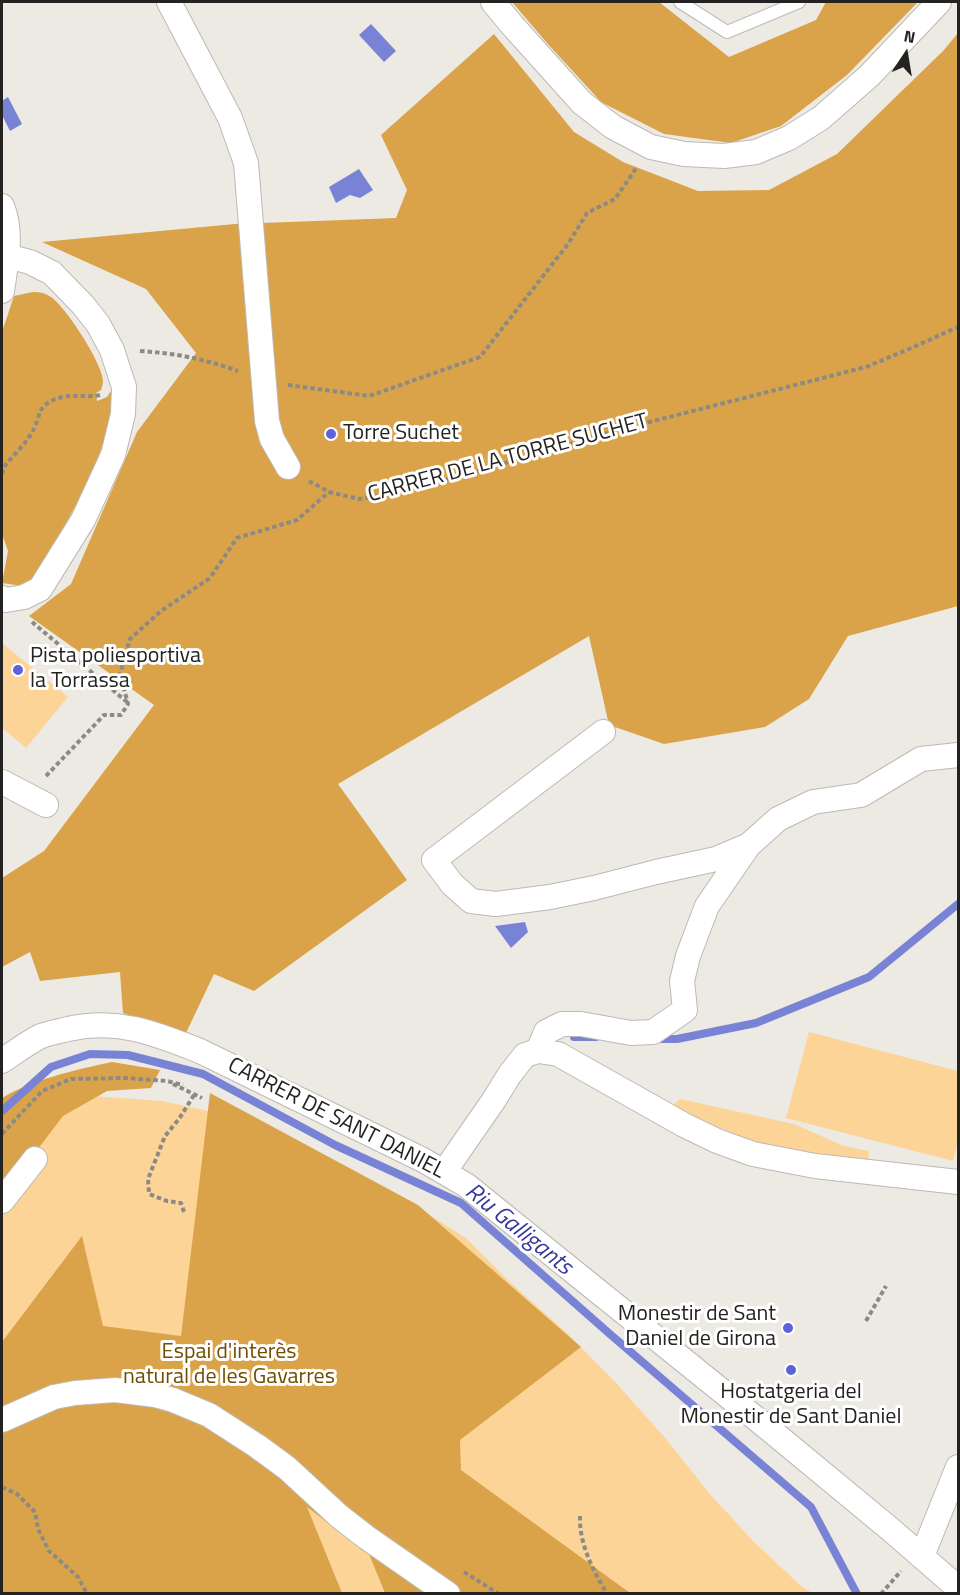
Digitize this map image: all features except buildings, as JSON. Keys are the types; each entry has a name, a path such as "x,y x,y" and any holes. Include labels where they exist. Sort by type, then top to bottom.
{"street":[{"path":"169,2 226,108 246,163 267,421 272,439 288,467"},
{"path":"493,2 582,103 613,127 651,147 684,154 724,156 756,152 789,138 821,118 868,76 939,2"},
{"path":"2,206 9,227 2,291"},
{"path":"4,599 24,597 40,589 83,520 113,455 123,414 124,387 112,350 98,324 88,312 52,273 30,262 7,256"},
{"path":"603,732 435,860 452,884 471,901 496,904 550,897 716,859 749,845"},
{"path":"538,1051 546,1032 562,1024 581,1024 631,1033 653,1032 685,1010 682,981 688,956 703,916 707,906 749,845 778,819 813,802 861,795 921,759 958,754"},
{"path":"2,782 37,801"},
{"name":"CARRER DE SANT DANIEL","path":"2,1061 42,1036 63,1030 87,1025 111,1025 137,1029 163,1036 200,1051 423,1160 466,1185 769,1429 950,1580"},
{"path":"444,1172 510,1074 525,1055 538,1051 558,1054 684,1125 717,1141 753,1154 815,1166 958,1182"},
{"path":"2,1201 35,1159"},
{"path":"2,1420 54,1397 75,1393 115,1390 155,1395 173,1400 209,1415 257,1446 288,1468 339,1516 366,1537 448,1593"},
{"path":"922,1556 958,1467"}],"lane":[{"path":"680,2 727,32 799,2"}],"path":[{"path":"112,350 166,353 206,360 263,380 310,389 369,396 480,357 567,244 587,213 615,199 651,147"},
{"name":"CARRER DE LA TORRE SUCHET","path":"288,467 300,477 329,492 359,499 386,495 622,429 866,367 958,327"},
{"path":"2,474 8,462 30,435 43,405 70,396 99,396 120,373"},
{"path":"37,801 104,715 121,715 128,704 120,674 130,639 161,611 210,578 237,538 297,520 329,492"},
{"path":"4,599 128,704"},
{"path":"2,1134 42,1091 71,1079 126,1078 183,1084"},
{"path":"167,1081 202,1098"},
{"path":"184,1212 181,1203 167,1201 149,1194 148,1179 165,1136 194,1095"},
{"path":"866,1321 886,1286"},
{"path":"2,1487 17,1494 35,1512 38,1529 49,1551 78,1577 87,1593"},
{"path":"580,1516 583,1542 590,1563 607,1593"},
{"path":"881,1593 899,1573"}],"green space":[{"path":"512,2 659,2 729,57 816,20 826,2 918,2 847,75 781,126 731,143 664,134 601,102"},
{"path":"958,33 958,606 848,636 809,699 765,727 664,744 609,725 589,636 338,784 407,880 254,991 214,974 185,1035 123,1013 120,972 40,981 30,952 2,967 2,878 44,851 154,705 29,616 71,584 137,432 196,353 146,289 42,242 235,224 396,218 407,190 381,135 494,34 574,132 623,162 698,191 769,190 837,154 943,51"},
{"path":"33,292 51,297 74,323 101,373 103,383 101,390 96,393 97,401 107,397 113,388 113,408 110,425 90,479 34,582 23,586 2,583 8,551 2,534 2,331 14,296"},
{"name":"Pista poliesportiva la Torrassa","path":"2,643 68,697 26,748 2,728"},
{"path":"809,1032 958,1071 958,1142 953,1161 786,1118"},
{"path":"112,1062 160,1070 151,1088 107,1091 63,1116 2,1196 2,1098 41,1080"},
{"name":"Espai d'interès natural de les Gavarres","path":"210,1093 418,1205 581,1347 460,1440 461,1470 630,1593 385,1593 369,1554 307,1507 342,1593 2,1593 2,1342 82,1236 103,1326 181,1336"},
{"name":"Espai d'interès natural de les Gavarres","path":"92,1096 162,1101 227,1115 416,1206 467,1239 512,1284 569,1335 616,1383 753,1541 801,1586 812,1593 2,1593 2,1118"},
{"path":"680,1099 794,1124 844,1146 869,1151 868,1162 804,1154 753,1140 704,1121 673,1105"}],"water":[{"path":"371,24 396,51 384,62 359,35"},
{"path":"8,97 22,124 10,131 2,115 2,101"},
{"path":"359,169 373,190 360,198 350,195 336,203 329,187"},
{"path":"525,922 528,932 511,948 495,926"}],"waterway":[{"path":"654,1039 677,1039 756,1023 869,977 958,904"},
{"path":"574,1037 596,1037"},
{"name":"Riu Galligants","path":"2,1111 51,1067 90,1054 128,1055 203,1074 335,1145 461,1203 811,1507 857,1594"}],"place":[{"name":"Torre Suchet","path":"331,434"},
{"name":"Pista poliesportiva la Torrassa","path":"18,670"},
{"name":"Monestir de Sant Daniel de Girona","path":"788,1328"},
{"name":"Hostatgeria del Monestir de Sant Daniel","path":"791,1370"}]}
